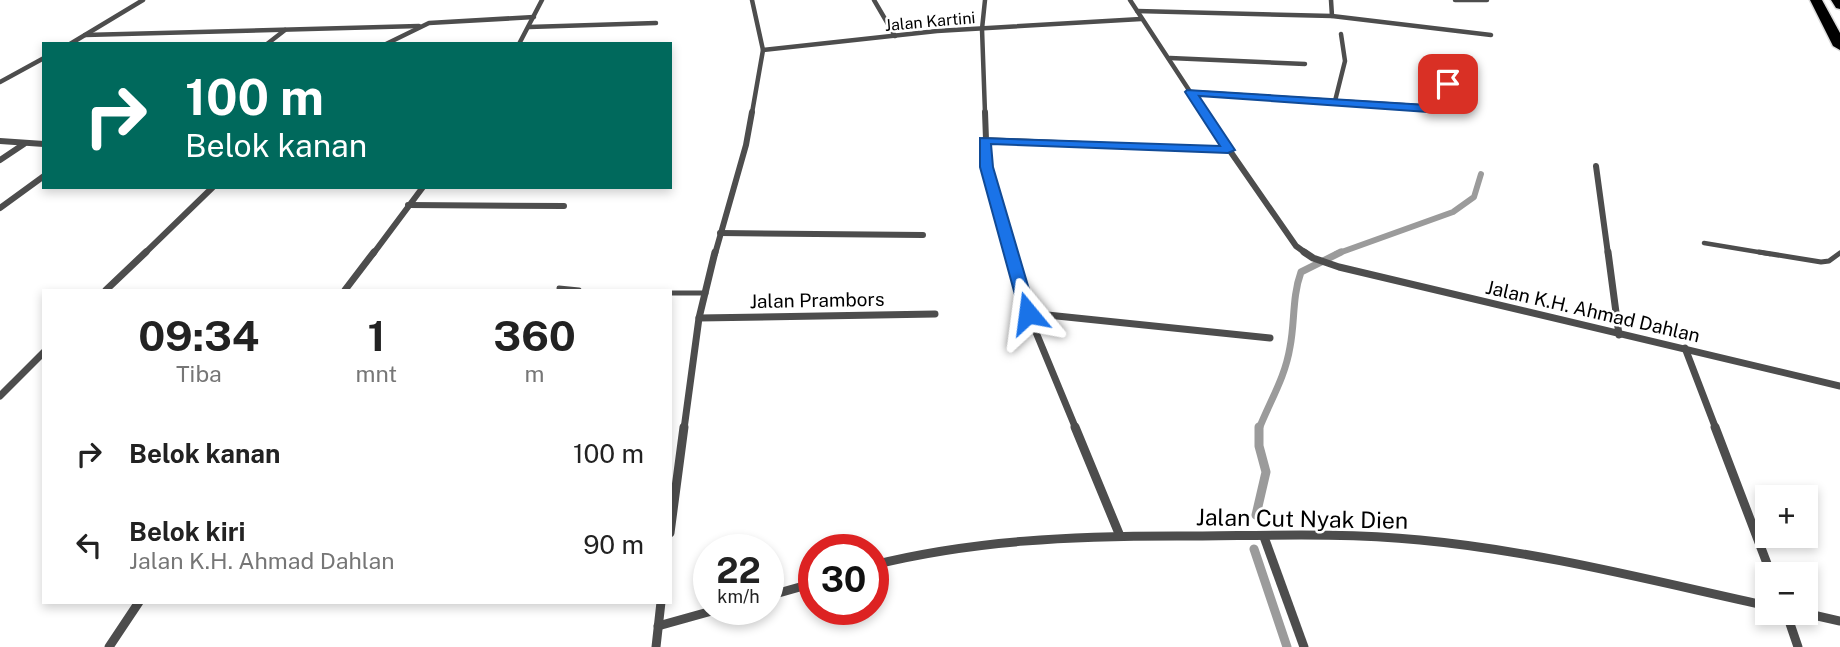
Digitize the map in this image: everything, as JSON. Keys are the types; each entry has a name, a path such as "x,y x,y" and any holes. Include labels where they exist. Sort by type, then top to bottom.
{"highway":[{"path":"1816,0 1840,47"},
{"path":"1837,0 1840,5"}],"street":[{"path":"73,42 143,0"},
{"path":"520,42 542,0"},
{"path":"672,518 699,318 746,145 763,50 752,0"},
{"path":"874,0 895,36"},
{"path":"985,0 982,29 987,167 1028,313 1120,536"},
{"path":"1130,0 1228,150"},
{"path":"1331,0 1332,16"},
{"path":"1455,0 1487,0"},
{"path":"1137,11 1332,16 1491,35"},
{"path":"85,35 419,26 440,22 534,17"},
{"name":"Jalan Kartini","path":"763,50 895,36 1141,19"},
{"path":"529,27 656,23"},
{"path":"390,42 419,26"},
{"path":"270,42 286,29"},
{"path":"1335,101 1345,61 1341,34"},
{"path":"1170,58 1305,64"},
{"path":"0,82 42,59"},
{"path":"1191,92 1435,107 1442,101 1453,66"},
{"path":"984,140 1228,150"},
{"path":"0,141 42,144"},
{"path":"0,160 25,143"},
{"name":"Jalan K.H. Ahmad Dahlan","path":"1228,150 1296,246 1313,258 1339,267 1840,386"},
{"path":"1596,166 1619,335"},
{"path":"0,208 42,177"},
{"path":"107,289 211,189"},
{"path":"346,289 421,189"},
{"path":"408,205 564,205"},
{"path":"720,233 923,235"},
{"path":"1028,313 1270,338"},
{"name":"Jalan Prambors","path":"699,318 935,314"},
{"path":"1685,348 1766,562"},
{"path":"0,396 42,354"},
{"name":"Jalan Cut Nyak Dien","path":"889,561 923,551 1000,541 1120,536 1372,536 1495,549 1755,603"},
{"path":"1264,537 1304,647"},
{"path":"108,647 138,604"},
{"path":"656,647 661,604"},
{"path":"658,626 693,616"},
{"path":"1818,616 1840,621"},
{"path":"1790,625 1798,647"}],"lane":[{"path":"1704,243 1821,262 1829,261 1840,253"},
{"path":"559,288 569,289"},
{"path":"672,293 706,293"}],"waterway":[{"path":"1340,253 1453,212 1474,197 1481,174"},
{"path":"1259,429 1288,358 1296,291 1301,272 1340,253"},
{"path":"1256,515 1266,472 1259,446 1259,429"},
{"path":"1254,549 1287,647"}],"route":[{"path":"1028,313 987,167 984,140 1228,150 1191,92 1428,108 1440,105 1448,84"}]}
